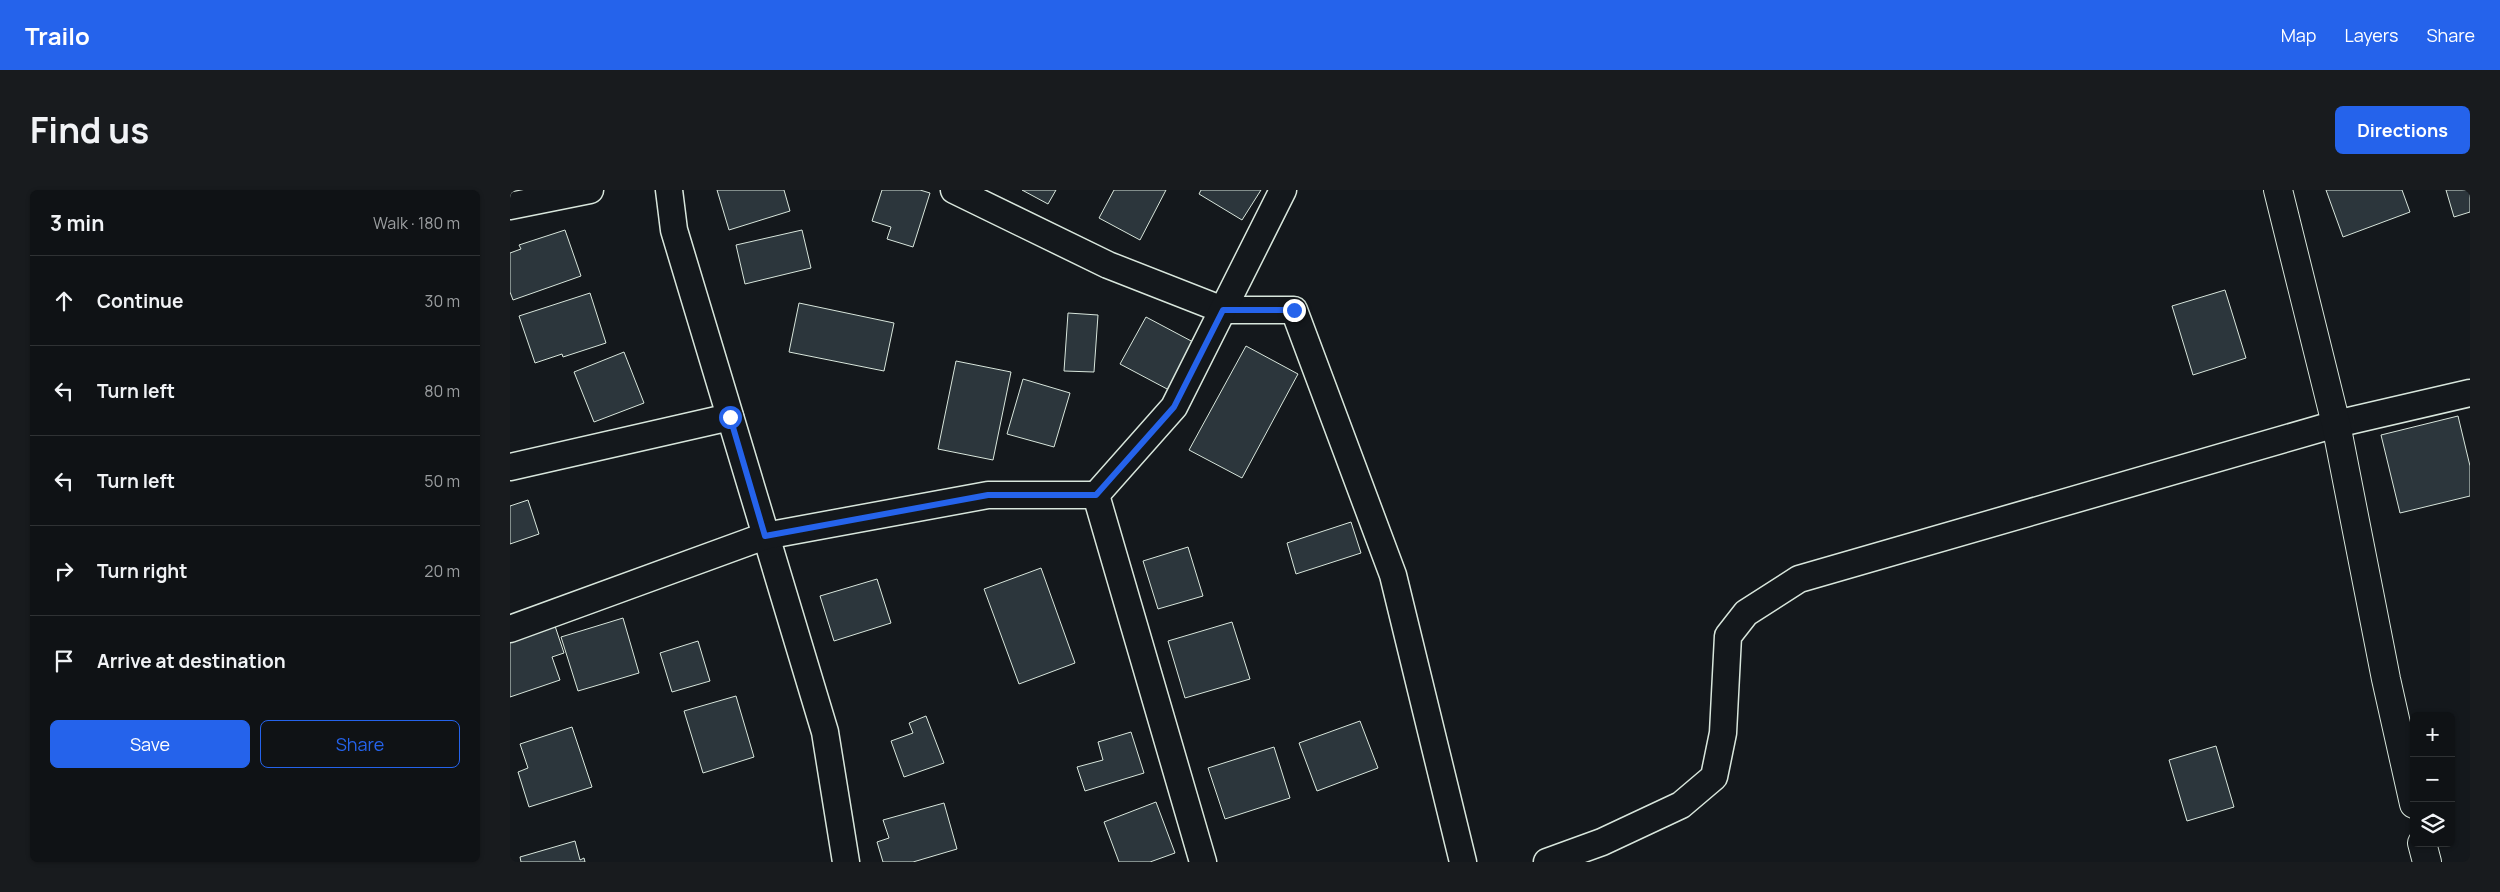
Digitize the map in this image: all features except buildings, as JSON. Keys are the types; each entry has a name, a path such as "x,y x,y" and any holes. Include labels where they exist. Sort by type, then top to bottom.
{"street":[{"path":"510,206 590,190"},
{"path":"669,190 674,230 825,732 846,862"},
{"path":"954,190 1108,264 1223,310 1294,310 1392,575 1463,862"},
{"path":"510,629 765,536 988,495 1096,495 1174,407 1283,190"},
{"path":"2278,190 2336,424 2386,679 2414,802"},
{"path":"1548,862 1602,842 1681,805 1714,777 1723,733 1728,636 1746,613 1799,579 2336,424 2470,392"},
{"path":"510,467 730,417"},
{"path":"1096,495 1203,862"},
{"path":"2423,847 2427,862"}],"route":[{"path":"730,417 765,536 988,495 1096,495 1174,407 1223,310 1294,310"}]}
